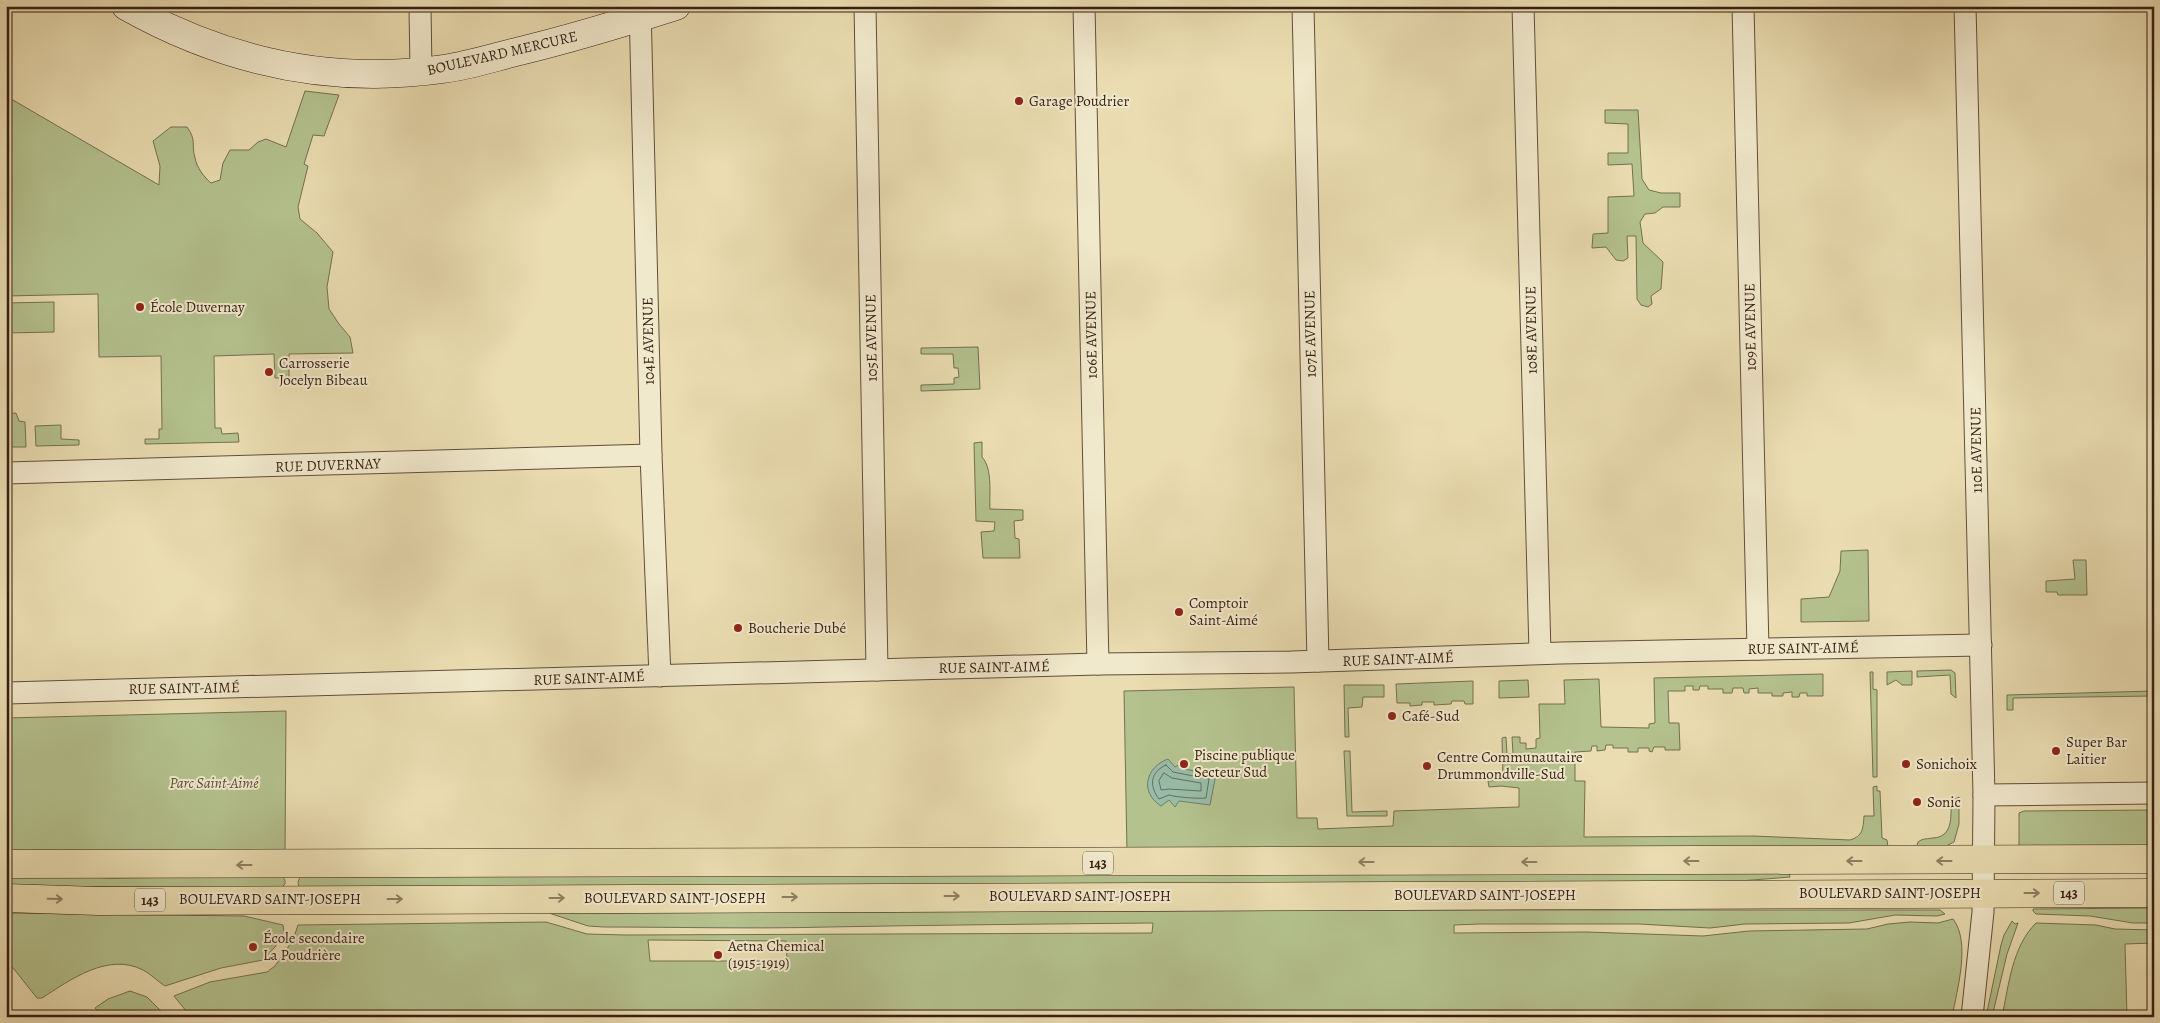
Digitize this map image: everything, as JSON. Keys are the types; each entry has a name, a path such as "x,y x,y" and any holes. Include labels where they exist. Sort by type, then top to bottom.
{"main road":[{"name":"143","path":"6,864 1984,861 2154,859"},
{"name":"BOULEVARD SAINT-JOSEPH","path":"6,898 108,901 2154,893"}],"street":[{"name":"BOULEVARD MERCURE","path":"126,6 204,44 259,60 340,73 421,72 445,69 507,55 640,12 676,6"},
{"path":"420,6 421,72"},
{"name":"105E AVENUE","path":"864,6 877,670"},
{"name":"106E AVENUE","path":"1084,6 1098,664"},
{"name":"107E AVENUE","path":"1303,6 1318,661"},
{"name":"108E AVENUE","path":"1523,6 1540,654"},
{"name":"109E AVENUE","path":"1743,6 1758,648"},
{"name":"110E AVENUE","path":"1964,6 1984,795 1983,893 1972,1017"},
{"name":"104E AVENUE","path":"640,12 651,455 660,676"},
{"name":"RUE DUVERNAY","path":"6,473 651,455"},
{"name":"RUE SAINT-AIMÉ","path":"6,692 1098,664 1318,661 1758,648 1981,646"},
{"path":"1984,795 2154,793"}],"green space":[{"name":"École Duvernay","path":"305,91 339,95 324,136 313,135 304,164 308,166 298,207 300,219 317,233 333,252 327,287 329,309 350,337 353,353 289,354 289,378 275,378 274,354 214,356 215,428 221,428 222,434 238,433 239,442 145,444 145,439 159,439 159,429 162,429 161,356 99,357 98,294 6,296 6,96 159,185 160,166 153,141 171,127 187,127 193,139 197,165 211,183 220,180 223,163 230,150 249,150 258,142 266,139 286,147"},
{"path":"1605,110 1638,110 1642,179 1649,190 1661,193 1680,193 1680,207 1663,207 1655,213 1645,214 1640,222 1643,243 1663,262 1661,289 1651,296 1652,304 1648,307 1641,305 1637,299 1636,236 1627,236 1628,258 1623,261 1616,260 1606,247 1592,248 1593,234 1608,233 1608,197 1634,196 1632,164 1608,165 1608,153 1628,153 1628,124 1605,123"},
{"path":"54,302 54,332 6,333 6,303"},
{"path":"978,347 980,389 921,391 921,385 954,384 954,378 959,377 958,368 954,368 953,354 921,354 921,348"},
{"path":"16,413 19,421 25,422 26,447 6,447 6,414"},
{"path":"61,425 61,439 79,440 79,445 36,446 35,426"},
{"path":"982,442 982,457 988,468 990,482 990,509 1023,510 1023,520 1014,521 1015,538 1019,539 1020,558 983,558 981,532 994,531 995,522 976,521 974,443"},
{"path":"1868,550 1869,621 1801,622 1801,599 1829,597 1840,571 1841,551"},
{"path":"2073,560 2086,560 2087,595 2058,595 2057,592 2046,592 2046,581 2075,579"},
{"path":"1951,670 1955,673 1956,698 1951,694 1950,675 1917,677 1917,671"},
{"path":"1912,671 1912,685 1902,685 1896,680 1887,685 1887,672"},
{"path":"1870,672 1873,672 1873,689 1877,690 1877,777 1873,777"},
{"path":"1823,674 1823,696 1807,696 1807,693 1800,693 1799,697 1792,697 1792,692 1783,693 1783,696 1772,696 1772,693 1758,693 1758,688 1749,689 1749,693 1744,693 1743,688 1733,688 1732,693 1723,693 1723,689 1708,689 1708,686 1700,686 1699,690 1693,690 1693,686 1685,686 1685,691 1668,691 1669,723 1679,723 1680,750 1665,750 1665,747 1654,747 1652,752 1649,751 1649,748 1638,748 1638,752 1628,752 1628,748 1613,748 1613,745 1606,745 1605,750 1597,751 1597,746 1592,746 1591,751 1575,752 1575,781 1585,781 1584,837 1753,836 1850,840 1858,836 1862,831 1864,816 1874,816 1873,787 1877,786 1877,791 1880,791 1882,838 1887,840 1888,847 1127,852 1124,691 1294,687 1297,818 1317,818 1318,829 1393,826 1394,811 1519,807 1519,788 1489,787 1488,781 1503,780 1502,738 1506,737 1507,754 1513,754 1512,737 1520,737 1520,743 1526,743 1526,749 1536,748 1536,739 1540,738 1539,704 1565,704 1564,680 1599,679 1601,727 1649,728 1649,724 1655,723 1654,678"},
{"path":"1528,680 1529,697 1499,698 1499,681"},
{"path":"1473,681 1473,704 1465,704 1464,701 1452,701 1451,704 1434,705 1434,702 1422,702 1422,705 1410,706 1410,703 1397,703 1396,684"},
{"path":"1344,685 1384,685 1384,697 1363,697 1362,707 1348,708 1349,737 1345,737"},
{"path":"2154,691 2154,696 2013,698 2013,710 2007,710 2007,695"},
{"name":"Parc Saint-Aimé","path":"286,711 285,854 6,854 6,718"},
{"path":"1344,751 1350,751 1352,812 1387,811 1387,816 1347,816"},
{"path":"1959,797 1959,824 1954,842 1946,846 1946,849 1916,849 1918,842 1924,839 1940,837 1944,834 1950,825 1951,801"},
{"path":"2154,810 2154,848 2019,847 2019,813 2024,811"},
{"path":"1789,872 1790,877 1715,883 299,888 298,882 300,877"},
{"path":"6,875 112,878 282,876 285,884 281,888 6,886"},
{"path":"2154,908 2154,923 2133,923 2090,916 2036,914 2033,911 2033,909"},
{"path":"1940,910 1945,914 1937,916 1895,915 1849,923 1745,924 1710,928 1639,924 1479,924 1454,925 1454,933 1587,932 1703,936 1749,931 1867,929 1888,924 1910,922 1938,923 1953,919 1961,940 1962,953 1952,1017 191,1017 174,996 210,982 267,972 275,966 293,940 298,925 546,922 587,934 626,935 1152,933 1153,923 772,928 604,927 588,926 549,913","holes":["648,940 786,941 787,961 650,961"]},
{"path":"6,913 244,916 283,925 284,932 275,947 263,960 221,968 165,986 143,970 130,965 116,964 103,966 77,976 42,998 37,998 6,959"},
{"path":"2012,921 2015,924 2018,923 2007,954 1992,1017 1986,1017 2001,945"},
{"path":"2036,923 2096,925 2115,929 2154,930 2154,943 2125,944 2127,1017 2002,1017 2017,955 2022,943"},
{"path":"130,991 147,997 167,1017 146,1017 144,1015 141,1017 103,1017 95,1008 108,999"}],"water":[{"path":"1168,759 1175,767 1182,763 1183,769 1216,774 1210,805 1179,801 1175,807 1169,800 1161,806 1154,800 1148,787 1150,774 1160,763"}],"place":[{"name":"Garage Poudrier","path":"1019,101"},
{"name":"École Duvernay","path":"140,307"},
{"name":"Carrosserie Jocelyn Bibeau","path":"269,372"},
{"name":"Comptoir Saint-Aimé","path":"1179,612"},
{"name":"Boucherie Dubé","path":"738,628"},
{"name":"Café-Sud","path":"1392,716"},
{"name":"Super Bar Laitier","path":"2056,751"},
{"name":"Piscine publique Secteur Sud","path":"1184,764"},
{"name":"Sonichoix","path":"1906,764"},
{"name":"Centre Communautaire Drummondville-Sud","path":"1427,766"},
{"name":"Sonic","path":"1917,802"},
{"name":"École secondaire La Poudrière","path":"253,947"},
{"name":"Aetna Chemical (1915-1919)","path":"718,955"}]}
